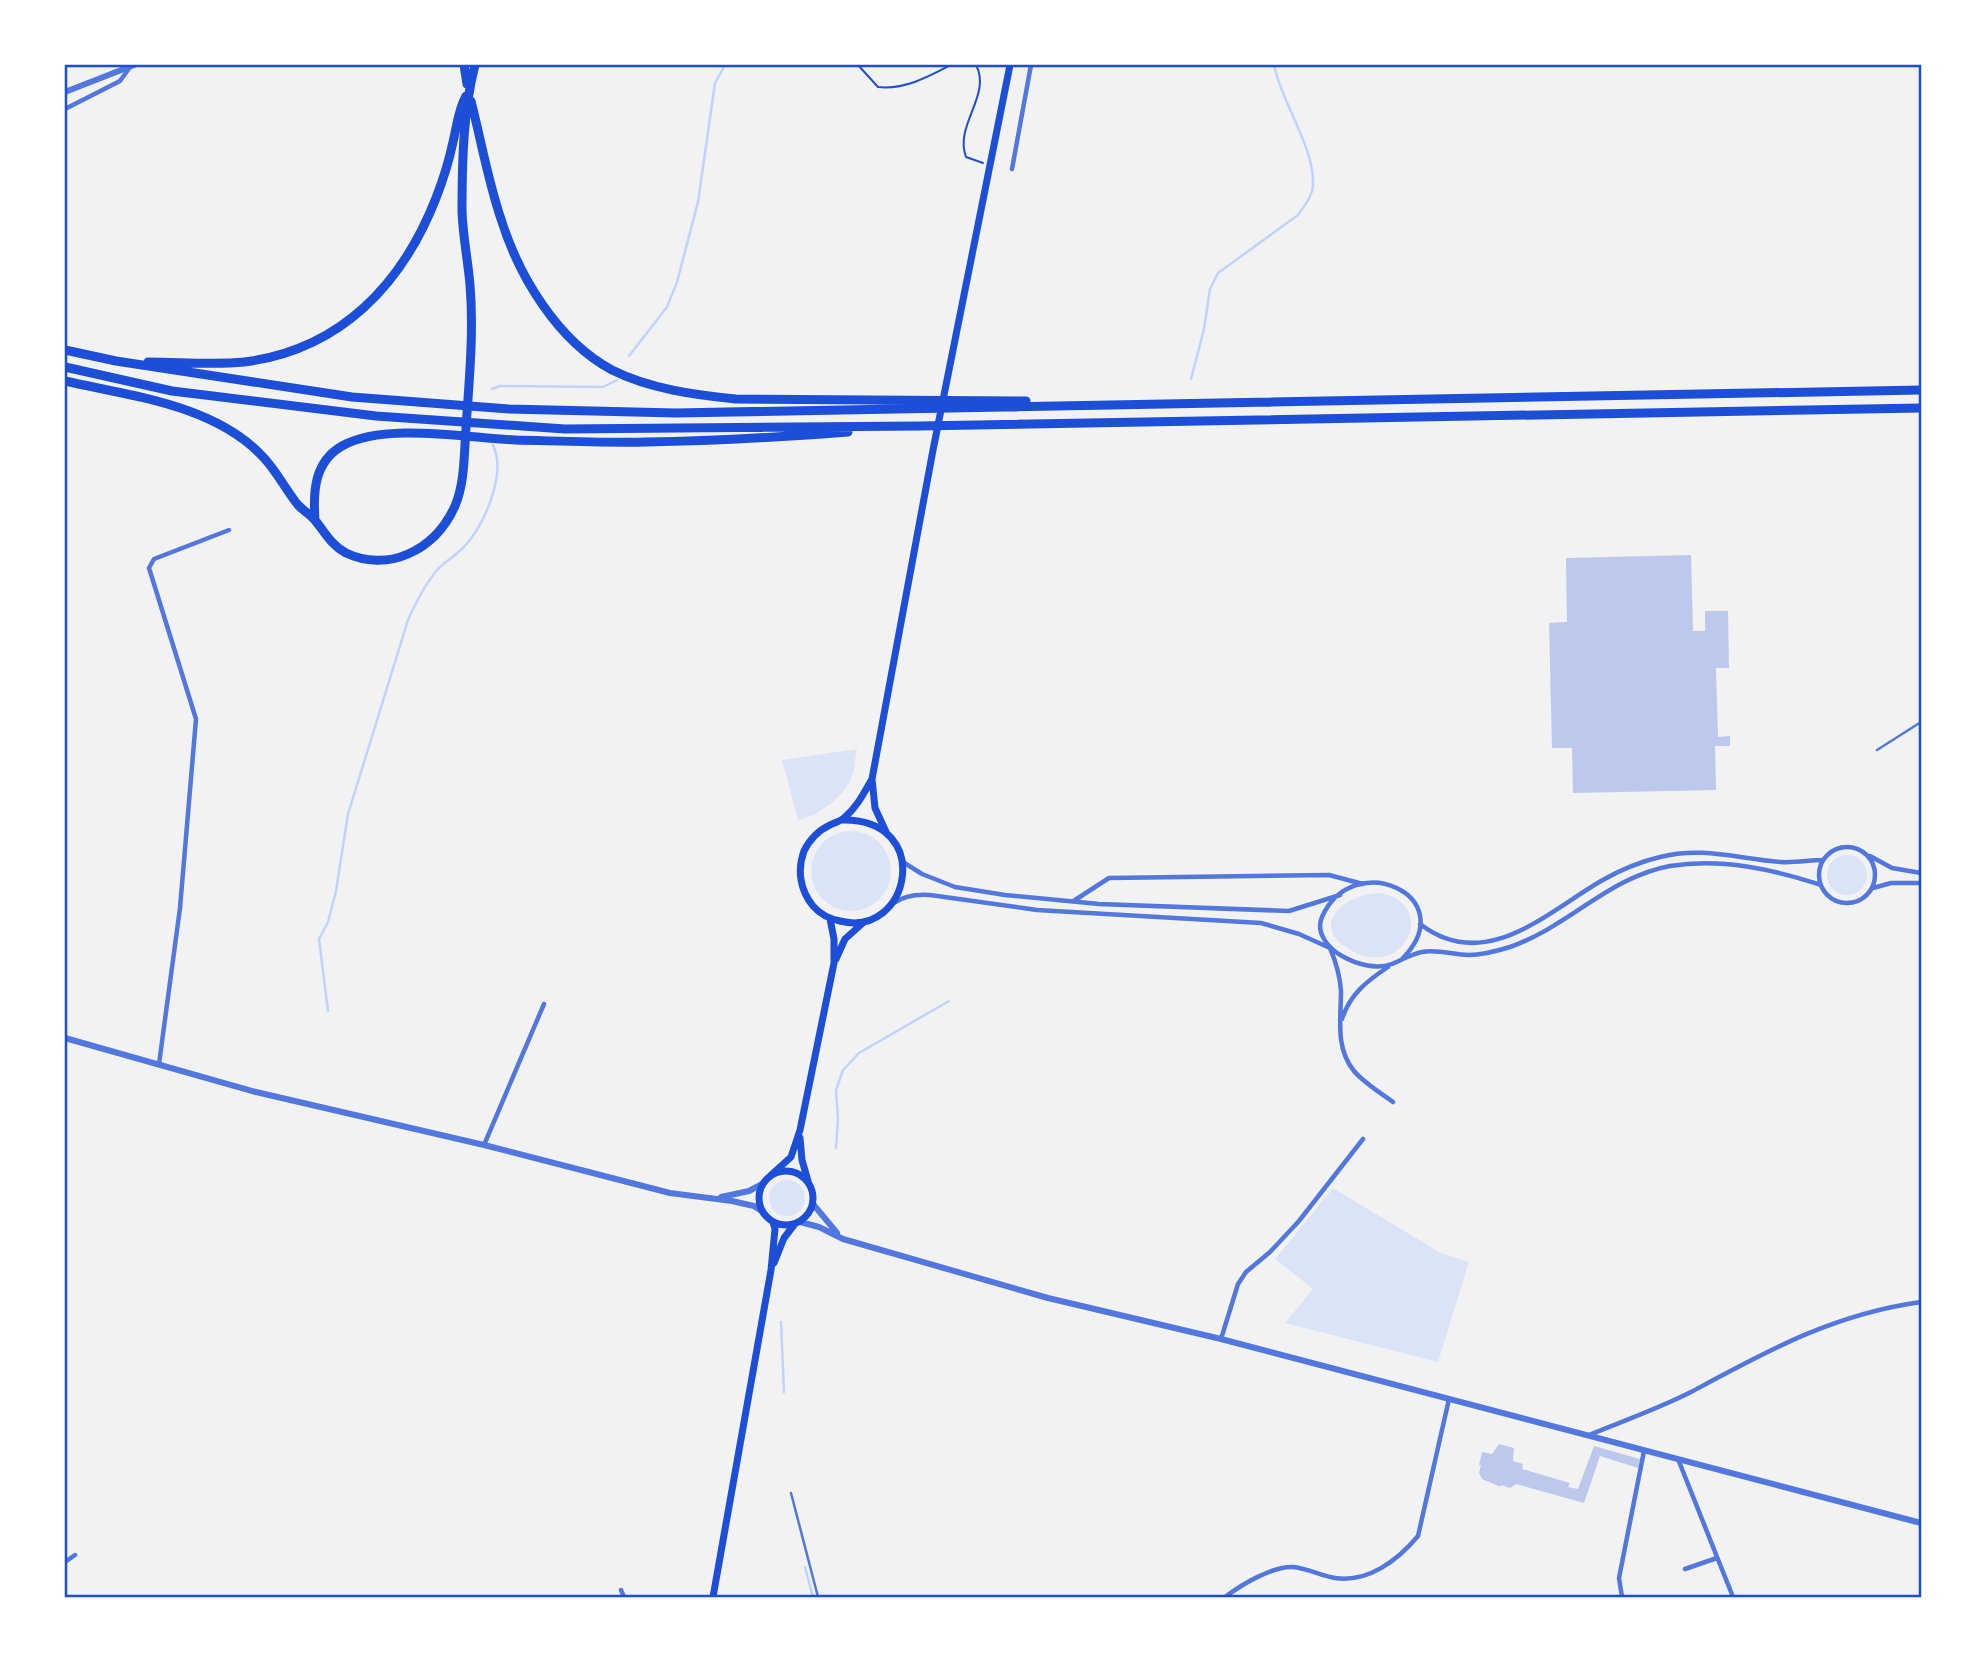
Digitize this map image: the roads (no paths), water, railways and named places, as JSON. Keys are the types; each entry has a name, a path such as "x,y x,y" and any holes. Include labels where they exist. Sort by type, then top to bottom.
{"highway":[{"path":"464,65 501,222 524,274 548,310 577,344 612,370 665,388 718,397 759,400 1016,400 1059,405"},
{"path":"116,361 221,363 260,359 313,342 363,309 397,273 420,235 441,183 461,106 475,65"},
{"path":"65,381 180,409 234,433 264,457 298,505 315,520 326,537 348,553 371,560 405,556 431,539 450,516 459,496 464,454 470,376 471,302 462,203 468,91"},
{"path":"65,350 116,361 352,397 509,410 676,413 1921,390"},
{"path":"65,367 172,391 403,418 565,429 920,426 1921,408"},
{"path":"315,520 314,489 324,462 341,446 371,436 410,434 516,440 646,442 777,438 920,426"}],"main road":[{"path":"834,963 845,939 891,905 899,892 903,877 897,847 887,834 875,808 872,779 933,450 1010,65"},
{"path":"842,820 859,802 872,779"},
{"path":"865,922 847,923 830,919 815,909 805,894 800,877 801,861 815,834 842,820 859,820 874,825 887,834"},
{"path":"713,1597 771,1270 775,1229 773,1222 763,1212 759,1195 764,1183 791,1157 800,1130 834,963 834,939 830,919"},
{"path":"771,1270 784,1238 807,1216 813,1204 813,1192 800,1147 800,1130"},
{"path":"771,1176 780,1171 789,1171 798,1173 809,1182"},
{"path":"773,1222 787,1225 797,1223"}],"street":[{"path":"65,92 132,65"},
{"path":"65,109 120,81 132,65"},
{"path":"1012,169 1031,65"},
{"path":"159,1064 180,908 197,719 149,568 154,559 229,530"},
{"path":"1867,854 1875,870 1872,888 1867,895 1850,903 1833,899 1821,885 1819,876 1824,860 1831,851 1844,847 1859,849 1892,868 1921,873"},
{"path":"1420,924 1432,933 1453,941 1481,943 1508,937 1528,928 1618,871 1662,856 1690,851 1782,862 1824,860"},
{"path":"902,862 922,874 955,887 1005,895 1073,901 1289,911 1340,895 1364,884 1390,884 1412,899 1418,911 1418,937 1413,949 1403,958 1371,978 1356,992 1346,1006 1340,1026"},
{"path":"1403,958 1421,952 1468,955 1511,947 1546,930 1622,882 1668,867 1718,863 1777,871 1821,885"},
{"path":"1073,901 1109,878 1329,875 1364,884"},
{"path":"1872,888 1891,883 1921,883"},
{"path":"891,905 908,896 930,895 1037,910 1261,923 1298,934 1353,962 1378,967 1391,965"},
{"path":"1340,895 1329,906 1320,923 1323,937 1336,964 1341,988 1341,1043 1354,1072 1393,1102"},
{"path":"484,1145 544,1004"},
{"path":"65,1038 257,1092 484,1145 670,1193 754,1206 763,1212"},
{"path":"1221,1339 1238,1283 1299,1221 1363,1139"},
{"path":"709,1199 735,1195 764,1183"},
{"path":"813,1204 843,1239"},
{"path":"797,1223 819,1227 843,1239 1048,1298 1221,1339 1921,1523"},
{"path":"1588,1436 1690,1392 1744,1362 1827,1325 1867,1312 1921,1302"},
{"path":"1225,1597 1249,1579 1292,1567 1336,1579 1368,1575 1404,1553 1418,1536 1449,1399"},
{"path":"1622,1597 1619,1578 1644,1451"},
{"path":"1678,1459 1733,1597"},
{"path":"65,1562 75,1555"},
{"path":"1685,1569 1717,1558"},
{"path":"621,1590 624,1597"}],"lane":[{"path":"1877,750 1921,722"},
{"path":"791,1493 818,1597"}],"waterway":[{"path":"629,356 667,307 677,282 698,202 715,83 725,65"},
{"path":"1191,379 1204,329 1210,289 1218,273 1298,215 1312,190 1309,156 1274,65"},
{"path":"492,389 500,386 603,387 617,380"},
{"path":"328,1011 319,939 328,922 336,891 348,814 411,613 433,575 463,548 479,527 491,499 497,470 493,445"},
{"path":"836,1148 836,1090 843,1070 859,1053 949,1001"},
{"path":"781,1322 784,1392"},
{"path":"805,1567 813,1597"}]}
